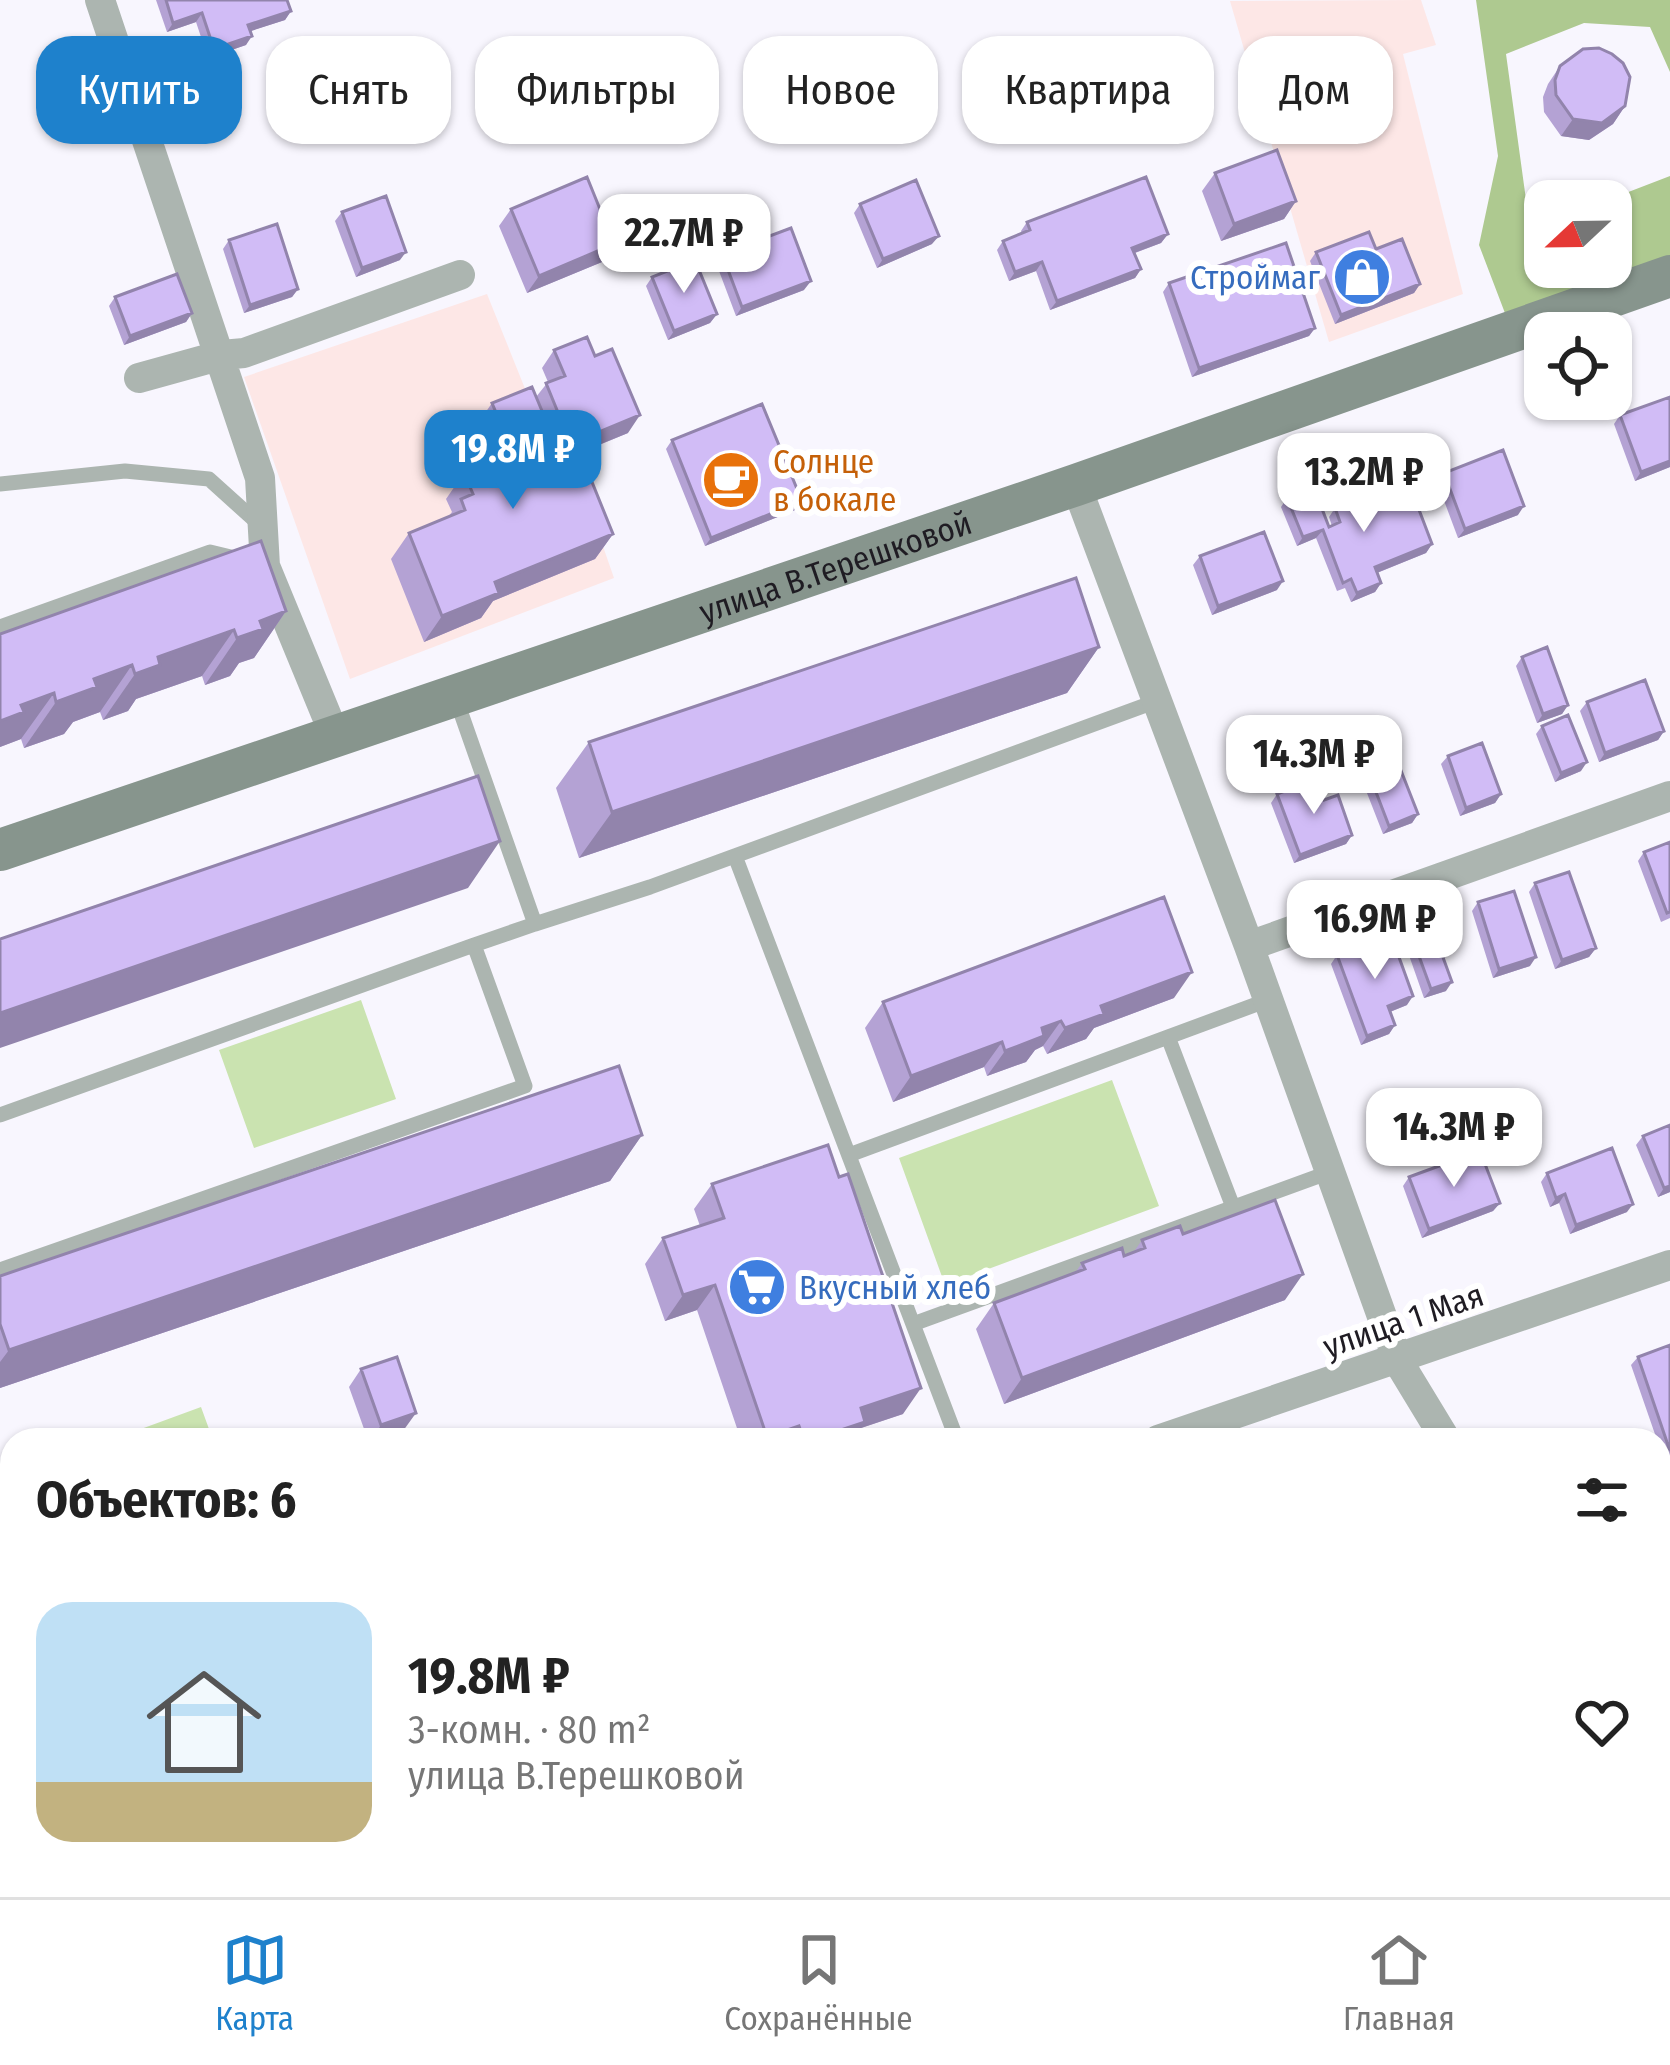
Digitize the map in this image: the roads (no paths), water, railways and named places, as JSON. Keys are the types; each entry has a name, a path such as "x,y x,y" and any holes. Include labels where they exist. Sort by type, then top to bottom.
{"main road":[{"name":"улица В.Терешковой","path":"0,850 1076,485 1670,277"}],"street":[{"path":"100,0 260,478 265,566 335,736"},
{"path":"139,378 244,352 460,275"},
{"path":"1076,485 1398,1360 1439,1428"},
{"path":"1249,946 1670,796"},
{"name":"улица 1 Мая","path":"1195,1428 1670,1265"}],"lane":[{"path":"0,484 125,471 209,479 263,527"},
{"path":"0,627 210,552 265,566"},
{"path":"455,695 535,924"},
{"path":"0,1115 735,856 1157,701"},
{"path":"735,856 952,1428"},
{"path":"0,1270 525,1086 474,945"},
{"path":"848,1155 1268,1000"},
{"path":"1168,1037 1233,1208"},
{"path":"913,1324 1330,1172"}],"place":[{"name":"Строймаг","path":"1362,277"},
{"name":"Солнце в бокале","path":"731,480"},
{"name":"Вкусный хлеб","path":"757,1287"}]}
